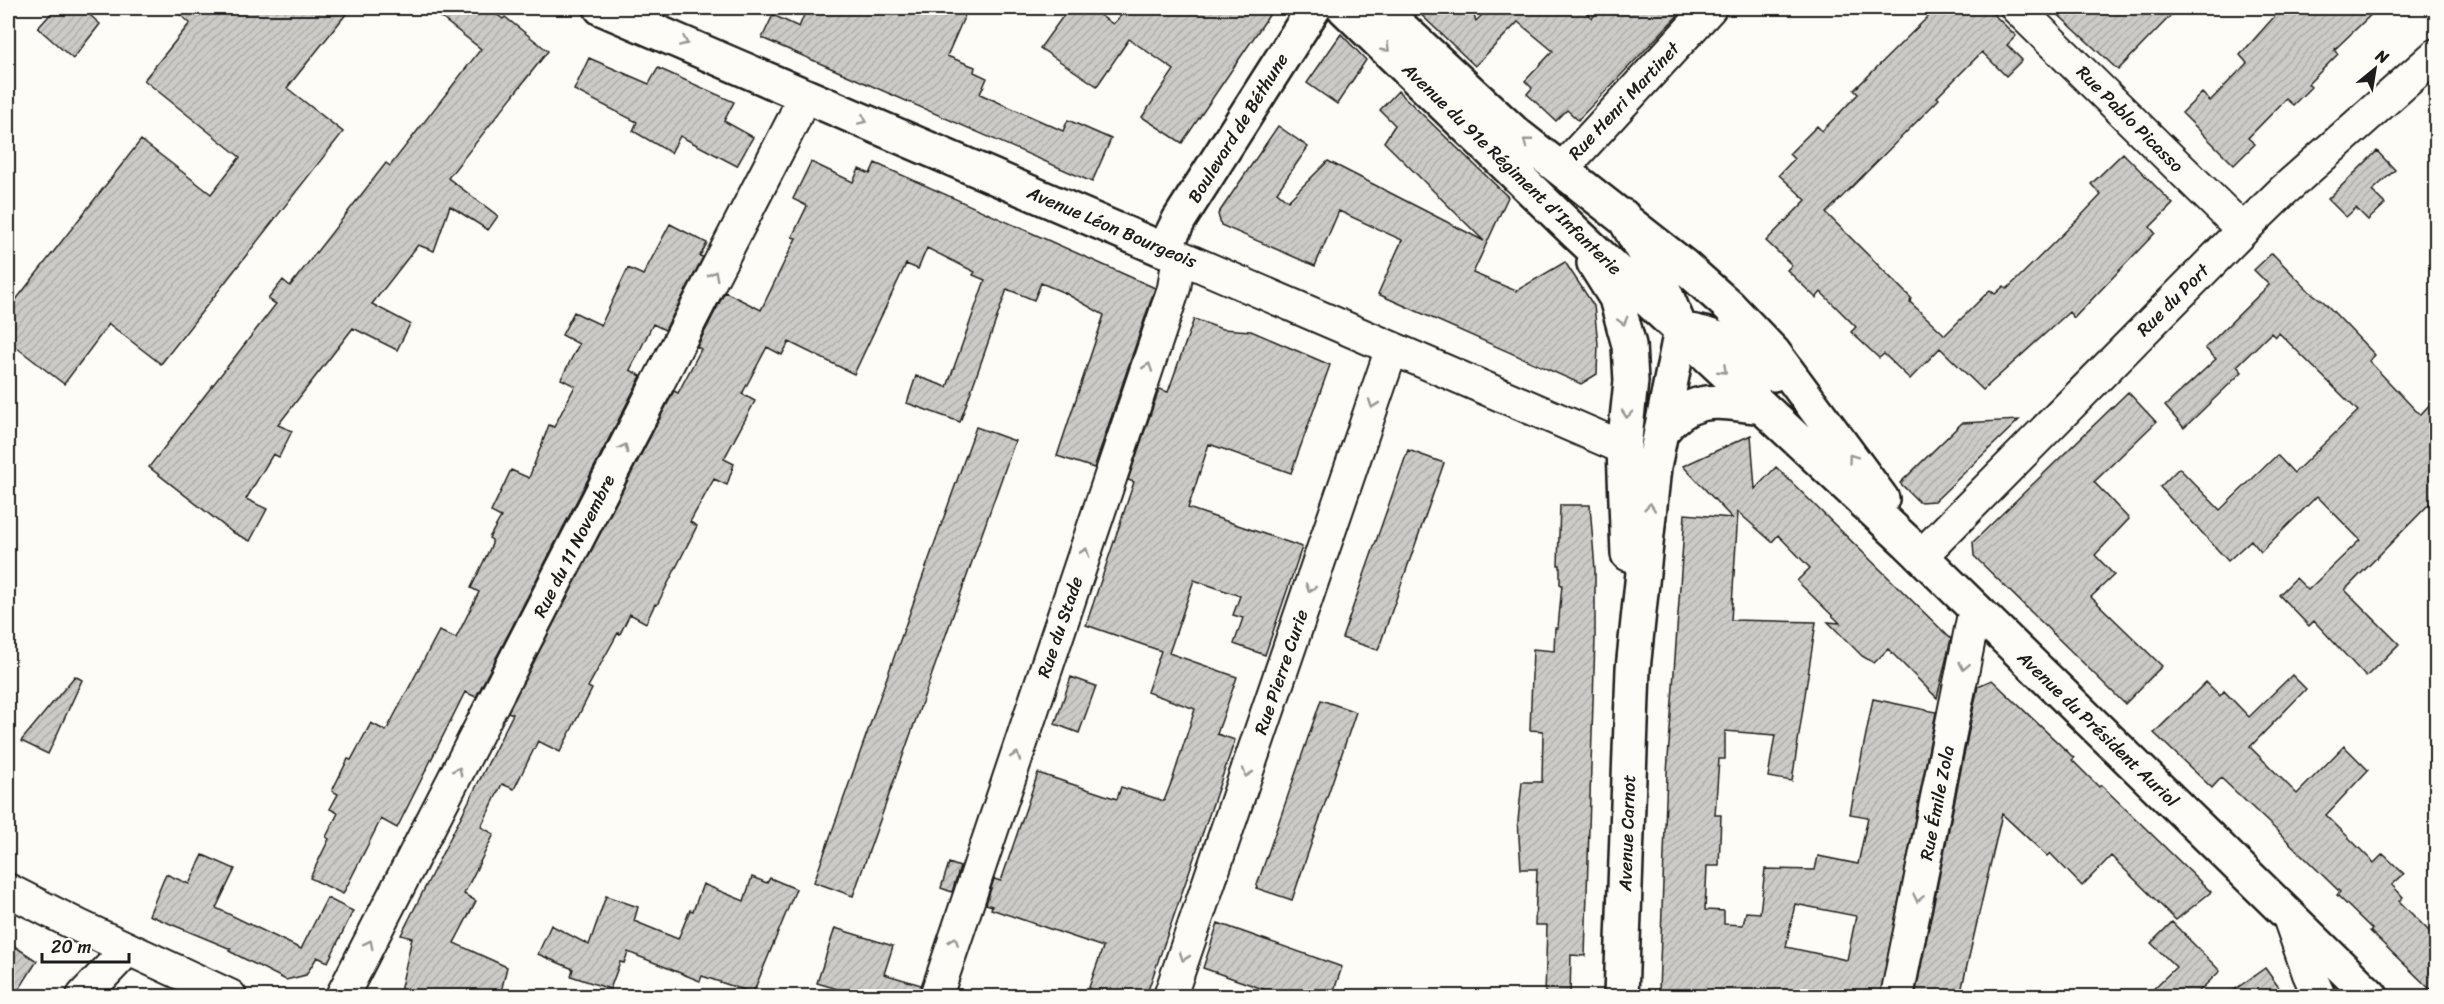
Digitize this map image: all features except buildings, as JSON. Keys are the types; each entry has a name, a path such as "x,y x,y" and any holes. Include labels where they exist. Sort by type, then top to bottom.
{"main road":[{"name":"Avenue Léon Bourgeois","path":"601,8 634,13 803,94 1172,253"},
{"name":"Boulevard de Béthune","path":"1172,253 1179,220 1314,8"},
{"name":"Avenue du 91e Régiment d'Infanterie","path":"1344,8 1576,233 1681,330"},
{"name":"Avenue du 91e Régiment d'Infanterie","path":"1380,8 1516,134 1623,216 1710,289"},
{"path":"1623,216 1661,283 1681,330 1699,332 1727,341 1810,401"},
{"name":"Avenue Carnot","path":"1576,233 1616,298 1629,345 1631,381 1624,448 1633,669"},
{"name":"Avenue du Président Auriol","path":"1710,289 1773,353 1889,508 1914,549"},
{"name":"Avenue Carnot","path":"1631,381 1645,355 1656,345 1681,330"},
{"name":"Avenue Carnot","path":"1621,996 1633,669 1654,467 1681,330"},
{"name":"Avenue du Président Auriol","path":"1681,330 1914,549 2371,996"},
{"path":"1662,431 1674,416 1711,400 1762,407"}],"street":[{"name":"Rue Henri Martinet","path":"1562,169 1710,8"},
{"name":"Rue Pablo Picasso","path":"2017,8 2243,230"},
{"name":"Rue du Port","path":"1914,549 2283,191 2436,55"},
{"name":"Rue du 11 Novembre","path":"342,996 777,151 803,94"},
{"name":"Avenue Léon Bourgeois","path":"1172,253 1624,448"},
{"name":"Rue du Stade","path":"936,996 1174,288 1172,253"},
{"name":"Rue Pierre Curie","path":"1170,996 1392,348"},
{"name":"Rue Émile Zola","path":"1898,996 1975,609"},
{"path":"8,890 230,996"},
{"name":"Avenue du Président Auriol","path":"2289,917 2308,974 2319,996"},
{"path":"83,996 128,949"}]}
